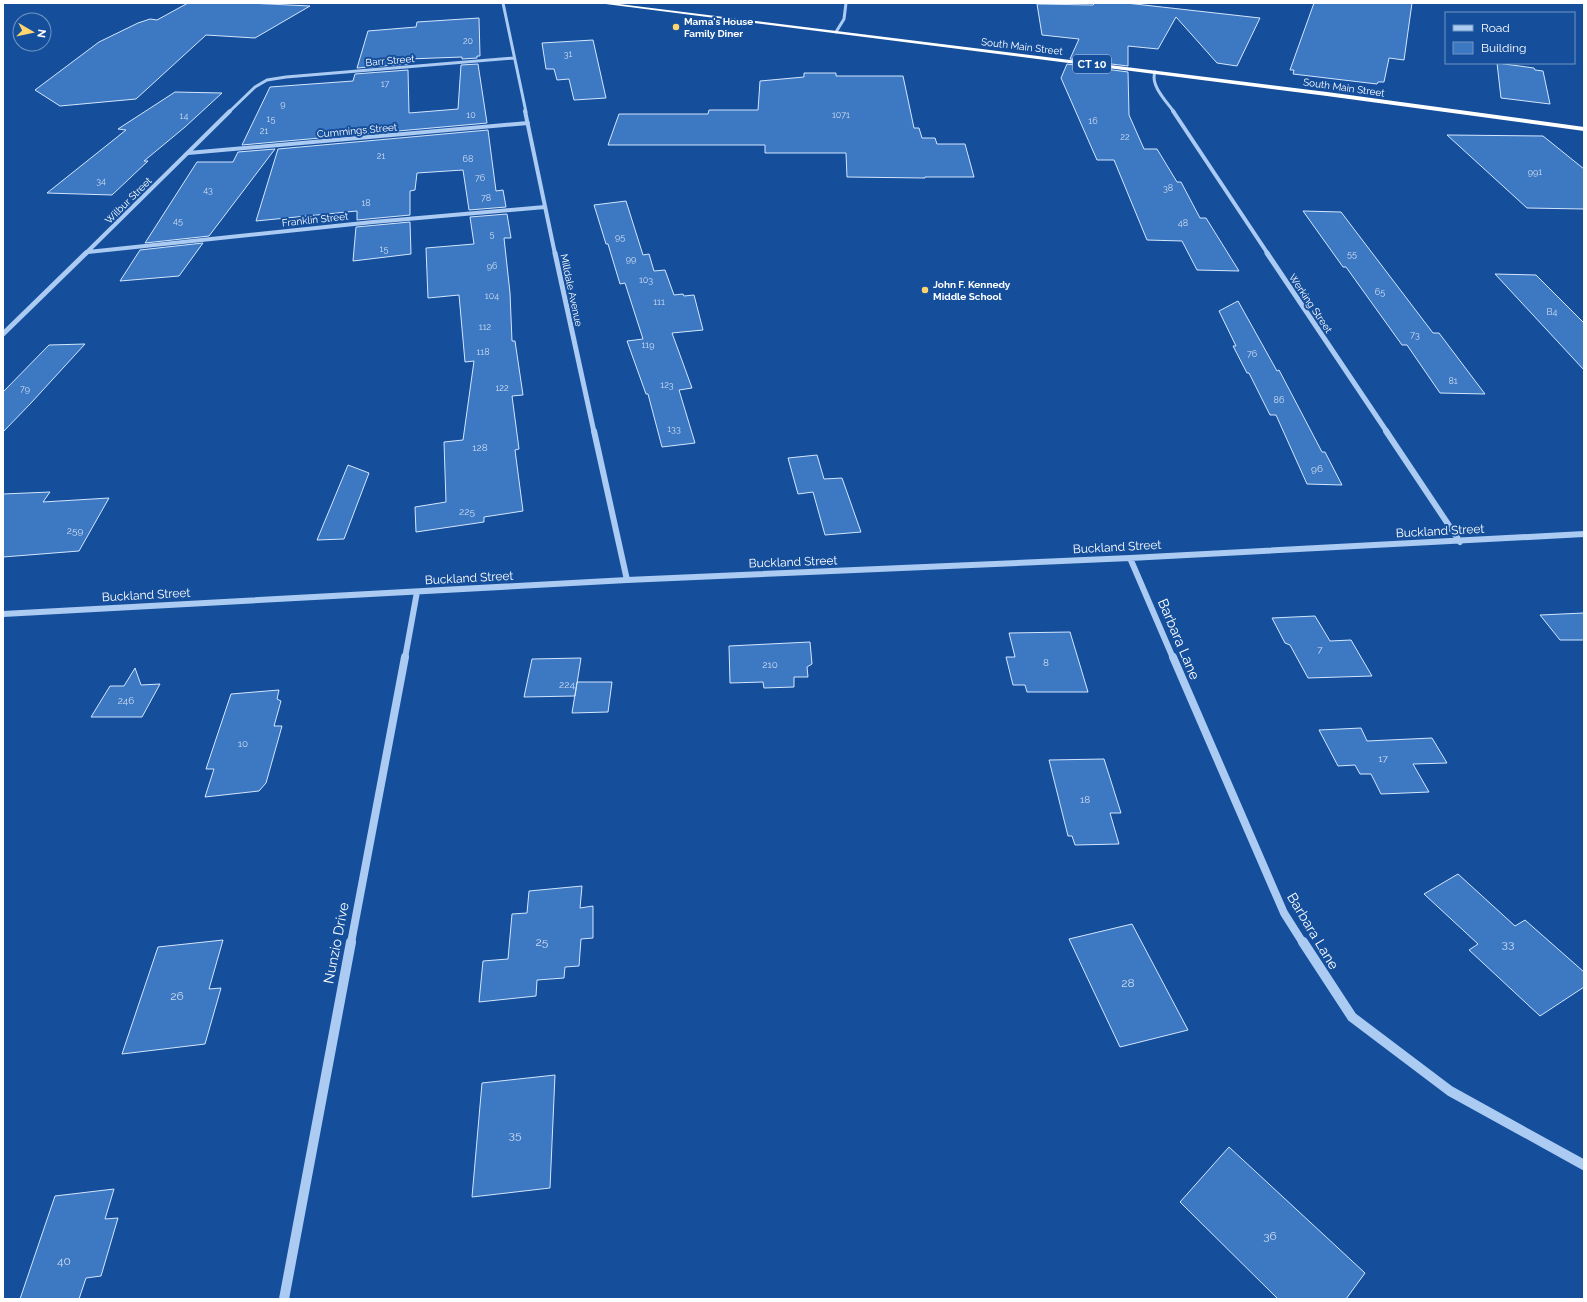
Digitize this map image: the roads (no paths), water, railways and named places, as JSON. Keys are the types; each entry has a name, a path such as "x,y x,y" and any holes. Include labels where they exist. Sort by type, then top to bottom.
{"highway":[{"name":"South Main Street","path":"600,3 1155,72 1584,130"}],"street":[{"name":"Milldale Avenue","path":"504,3 545,207 627,580"},
{"path":"836,32 843,25 846,17 846,3"},
{"name":"Barr Street","path":"267,80 286,77 514,58"},
{"name":"Werking Street","path":"1155,72 1153,77 1154,83 1460,542"},
{"name":"Wilbur Street","path":"3,334 255,87 267,80"},
{"name":"Cummings Street","path":"188,153 528,123"},
{"name":"Franklin Street","path":"88,252 373,222 545,207"},
{"name":"Buckland Street","path":"3,614 627,580 1130,558 1460,542 1584,534"},
{"name":"Barbara Lane","path":"1130,558 1284,913 1352,1017 1450,1091 1584,1165"},
{"name":"Nunzio Drive","path":"284,1299 417,592"}],"place":[{"name":"Mama's House Family Diner","path":"676,27"},
{"name":"John F. Kennedy Middle School","path":"925,290"}]}
